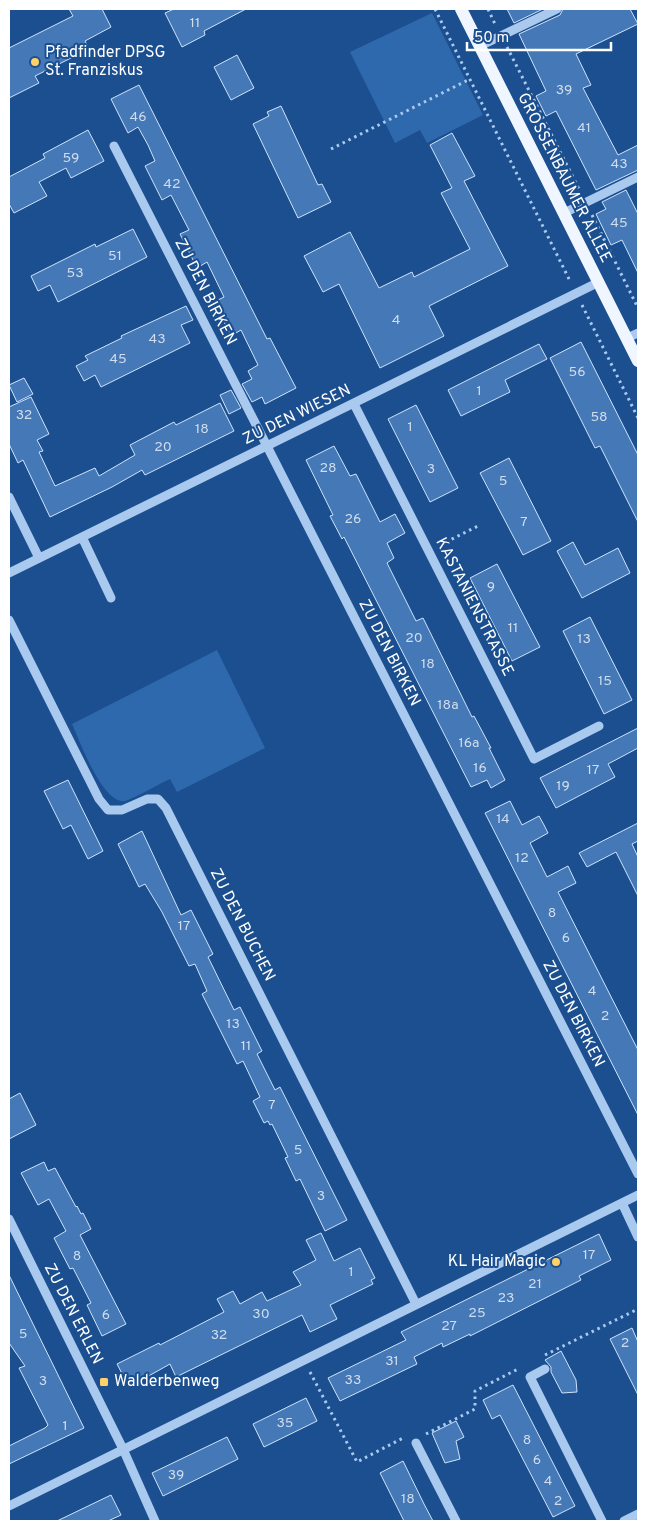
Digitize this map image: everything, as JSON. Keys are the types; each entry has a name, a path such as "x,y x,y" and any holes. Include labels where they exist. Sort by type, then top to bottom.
{"main road":[{"name":"GROSSENBAUMER ALLEE","path":"461,9 599,282 633,336 638,361"}],"street":[{"path":"480,46 557,9"},
{"name":"ZU DEN BIRKEN","path":"114,146 638,1174"},
{"path":"564,213 638,177"},
{"name":"ZU DEN WIESEN","path":"9,573 599,282"},
{"name":"KASTANIENSTRASSE","path":"354,404 534,759 598,726"},
{"path":"9,497 39,558"},
{"path":"82,537 111,598"},
{"name":"ZU DEN BUCHEN","path":"9,620 99,799 108,810 122,810 147,800 158,799 166,808 416,1304"},
{"path":"9,1506 638,1194"},
{"path":"622,1203 638,1237"},
{"name":"ZU DEN ERLEN","path":"9,1219 123,1449 155,1521"},
{"path":"545,1369 530,1376 602,1521"},
{"path":"415,1442 456,1521"},
{"path":"624,1521 638,1514"}],"path":[{"path":"435,9 638,418"},
{"path":"488,9 638,308"},
{"path":"331,149 470,79"},
{"path":"428,551 478,526"},
{"path":"542,1357 638,1309"},
{"path":"304,1360 358,1462 406,1437 415,1442 475,1409 475,1391 524,1366 530,1376"}],"shaded area":[{"path":"432,13 483,115 427,143 420,130 395,143 350,52"},
{"path":"217,650 265,748 177,792 170,779 129,800 116,799 108,793 100,782 86,757 72,724"}],"building":[{"name":"Pfadfinder DPSG St. Franziskus","path":"69,9 102,9 111,27 85,41 89,49 35,76 39,83 9,98 9,48 73,16"},
{"path":"174,9 246,9 204,31 205,35 182,47 165,13"},
{"path":"507,9 543,9 514,23"},
{"path":"563,9 630,9 638,24 576,54 591,85 583,88 618,155 638,145 638,170 596,190 556,111 546,116 536,96 546,91 519,34 560,15"},
{"path":"237,55 254,88 231,100 214,67"},
{"path":"139,85 267,339 270,338 296,388 265,404 262,397 252,402 242,384 252,379 248,371 258,365 241,330 231,336 214,302 224,297 207,262 197,268 180,234 189,230 171,195 162,200 145,166 155,161 148,145 138,127 128,133 111,99"},
{"path":"281,106 318,185 322,184 331,202 298,218 253,124 269,116 267,112"},
{"path":"88,130 104,161 71,178 66,168 39,182 47,196 14,213 9,204 9,177 45,158 43,154"},
{"path":"452,133 475,176 464,181 508,266 429,306 444,336 380,368 339,284 323,292 304,256 350,232 379,288 412,272 414,277 470,249 441,193 452,188 430,145"},
{"path":"626,190 638,214 638,273 622,240 611,245 596,214 606,209 602,202"},
{"path":"133,229 147,257 58,302 50,285 38,291 31,276 95,244 96,247"},
{"path":"186,306 193,320 181,325 190,343 101,387 95,375 84,381 76,366 88,360 85,356 122,338 121,336"},
{"path":"581,342 638,455 638,522 600,446 595,448 550,358"},
{"path":"539,344 547,359 505,380 510,392 461,416 448,390"},
{"path":"24,378 33,394 17,402 9,385"},
{"path":"231,390 241,408 229,414 220,395"},
{"path":"31,397 49,434 37,440 43,451 39,452 55,486 95,468 99,476 135,455 130,445 174,422 176,425 220,403 234,431 145,475 142,470 50,517 23,460 18,463 9,444 9,407"},
{"path":"416,405 458,488 430,502 388,419"},
{"path":"334,446 350,476 356,474 380,522 395,514 405,533 387,543 394,558 387,563 416,621 423,618 472,717 474,716 491,748 489,748 505,780 491,788 487,780 471,787 344,537 342,539 330,516 333,515 306,460"},
{"path":"509,458 551,541 523,555 480,473"},
{"path":"573,542 585,565 618,548 630,573 582,598 557,551"},
{"path":"497,564 540,647 512,661 470,578"},
{"path":"590,617 632,700 604,714 563,631"},
{"path":"638,728 638,748 608,764 615,777 556,808 540,778"},
{"path":"68,780 103,851 88,859 71,825 63,829 44,791"},
{"path":"510,801 522,825 539,816 548,833 530,843 547,877 568,866 576,883 558,892 638,1050 638,1115 485,813"},
{"path":"638,823 638,841 632,844 638,857 638,896 616,852 587,867 579,853"},
{"path":"142,831 181,915 191,910 213,954 208,957 234,1010 240,1007 262,1051 257,1054 275,1090 280,1087 347,1220 325,1231 300,1179 296,1181 285,1158 288,1157 272,1124 270,1125 268,1121 264,1123 253,1101 260,1097 243,1061 237,1064 202,994 207,991 195,964 189,966 162,912 145,884 139,887 118,844"},
{"path":"20,1093 36,1125 9,1139 9,1099"},
{"path":"44,1162 48,1171 55,1168 76,1207 81,1214 83,1213 91,1229 80,1235 126,1324 102,1336 87,1305 91,1303 73,1268 70,1269 54,1238 66,1231 49,1199 38,1205 21,1173"},
{"path":"321,1233 334,1261 360,1248 375,1278 371,1280 373,1284 330,1305 337,1319 310,1332 302,1315 176,1377 170,1364 129,1387 117,1364 159,1343 160,1345 224,1312 217,1299 233,1291 240,1304 262,1292 267,1301 301,1285 293,1272 316,1260 306,1240"},
{"path":"599,1234 611,1260 579,1276 581,1280 470,1336 470,1334 443,1347 442,1343 414,1357 417,1364 340,1401 328,1378 406,1340 401,1332"},
{"path":"9,1275 84,1428 9,1464 9,1446 48,1425 19,1368 25,1366 9,1343"},
{"path":"632,1328 638,1342 638,1395 610,1339"},
{"path":"561,1351 576,1380 577,1392 562,1393 551,1372 551,1367 545,1360"},
{"path":"513,1385 575,1506 553,1517 500,1415 492,1419 483,1400"},
{"path":"306,1398 317,1421 264,1447 253,1424"},
{"path":"456,1421 464,1437 456,1441 460,1459 445,1463 432,1433"},
{"path":"227,1437 238,1459 163,1496 152,1473"},
{"path":"403,1461 433,1521 404,1521 380,1473"},
{"path":"111,1495 121,1515 108,1521 57,1521"}],"place":[{"name":"Pfadfinder DPSG St. Franziskus","path":"35,62"},
{"name":"KL Hair Magic","path":"556,1262"},
{"name":"Walderbenweg","path":"104,1382"}]}
